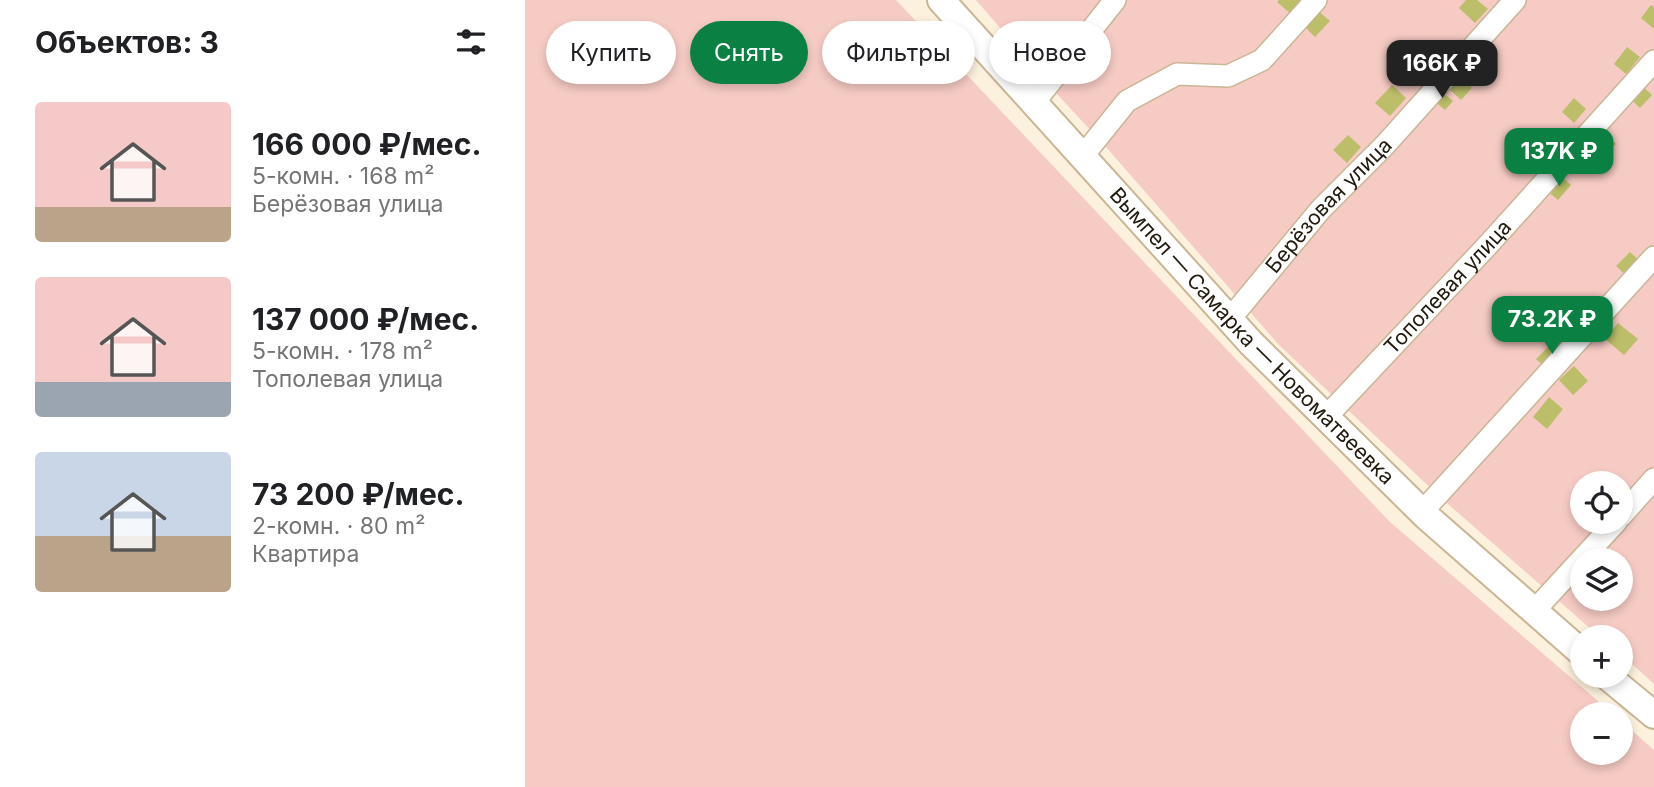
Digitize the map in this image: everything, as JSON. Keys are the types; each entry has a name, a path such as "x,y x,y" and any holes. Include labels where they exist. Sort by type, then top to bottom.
{"main road":[{"name":"Вымпел — Самарка — Новоматвеевка","path":"941,0 1229,320 1422,512 1570,642"},
{"path":"1625,688 1650,704"}],"street":[{"path":"1033,104 1115,0"},
{"path":"1082,157 1127,101 1177,74 1228,76 1262,60 1316,0"},
{"name":"Берёзовая улица","path":"1229,320 1321,209 1385,145 1515,0"},
{"name":"Тополевая улица","path":"1325,417 1487,246 1654,61"},
{"path":"1422,512 1654,257"},
{"path":"1633,503 1654,479"},
{"path":"1534,611 1605,534"}],"shaded area":[{"path":"525,0 896,0 916,21 822,21 822,84 975,83 1389,521 1570,677 1570,688 1583,688 1599,702 1570,702 1570,765 1633,765 1633,732 1654,750 1654,787 525,787"},
{"path":"976,0 1654,0 1654,684 1633,665 1633,625 1586,625 1570,611 1633,611 1633,548 1570,548 1570,611 1440,497 1279,345 1048,84 1111,84 1111,21 994,21"}],"building":[{"path":"1304,0 1291,14 1277,2"},
{"path":"1466,0 1477,0 1488,9 1475,23 1459,8"},
{"path":"1651,5 1654,7 1654,29 1641,18"},
{"path":"1318,11 1330,21 1315,37 1304,26"},
{"path":"1627,47 1640,57 1626,74 1614,64"},
{"path":"1458,75 1472,88 1461,100 1447,87"},
{"path":"1639,83 1652,95 1640,108 1627,96"},
{"path":"1392,85 1406,98 1390,116 1375,103"},
{"path":"1440,90 1453,101 1445,110 1432,99"},
{"path":"1574,98 1586,109 1574,123 1562,112"},
{"path":"1601,128 1616,144 1603,156 1588,141"},
{"path":"1348,135 1361,147 1347,163 1333,150"},
{"path":"1534,147 1544,156 1535,167 1524,158"},
{"path":"1560,175 1571,185 1558,200 1546,190"},
{"path":"1630,252 1643,264 1630,279 1616,266"},
{"path":"1618,323 1638,339 1624,355 1605,339"},
{"path":"1554,341 1567,353 1549,371 1536,359"},
{"path":"1574,366 1588,381 1573,395 1559,380"},
{"path":"1549,397 1563,409 1547,429 1533,417"}]}
